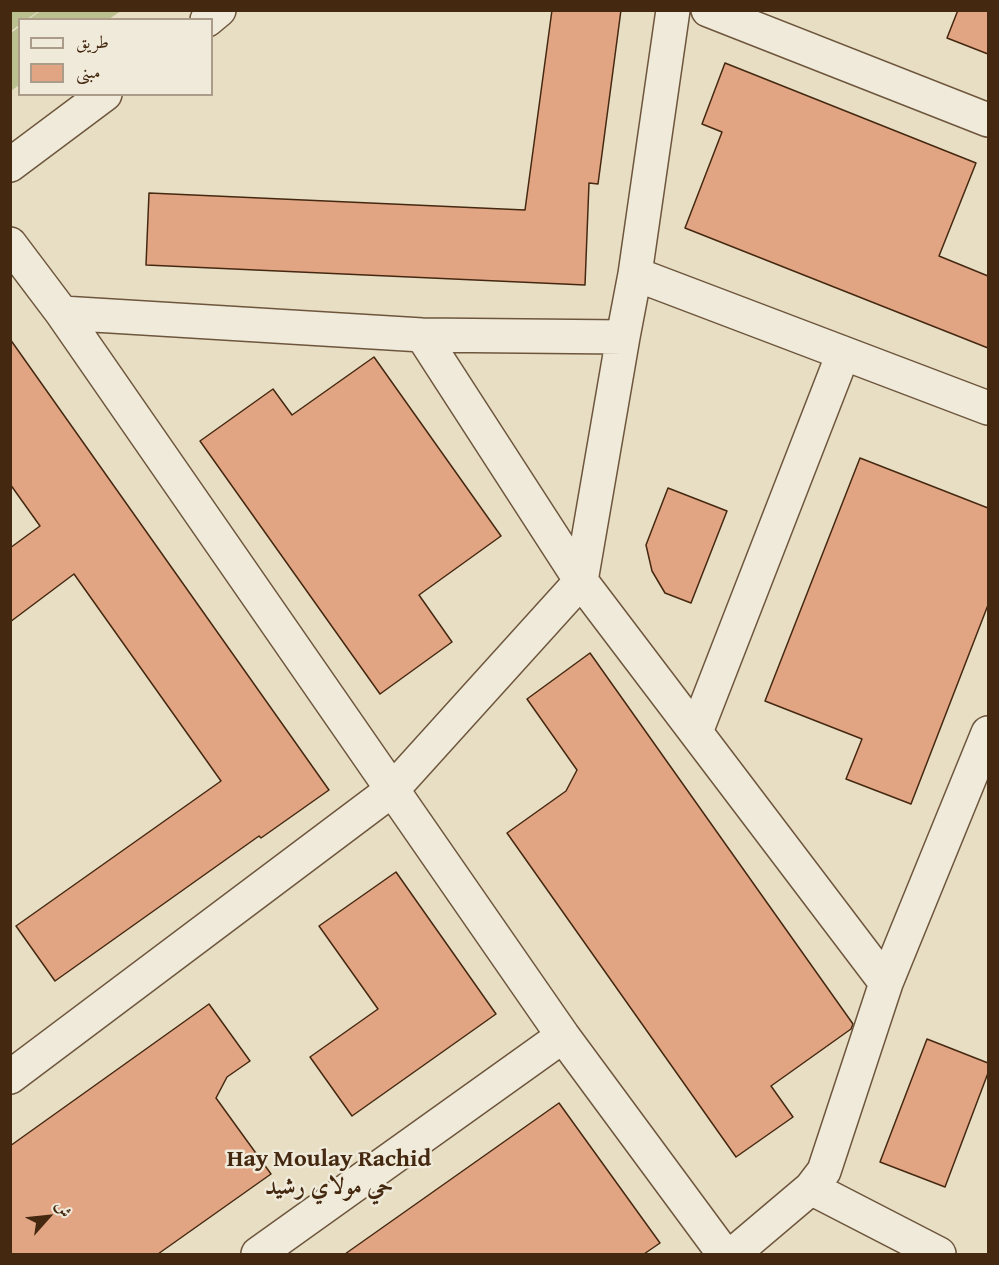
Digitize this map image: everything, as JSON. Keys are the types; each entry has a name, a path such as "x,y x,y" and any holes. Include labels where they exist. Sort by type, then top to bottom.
{"street":[{"path":"10,1077 392,790 581,581 635,274 673,10"},
{"path":"708,10 988,120"},
{"path":"10,165 102,96"},
{"path":"10,244 62,313 563,1036 724,1254"},
{"path":"635,274 988,408"},
{"path":"62,313 422,335 623,337"},
{"path":"422,335 581,581 886,983"},
{"path":"696,732 843,354"},
{"path":"733,1254 811,1188 824,1171 886,983 988,733"},
{"path":"258,1254 563,1036"},
{"path":"811,1188 939,1254"}],"green space":[{"path":"11,10 39,10 28,18 18,18 18,26 11,31"},
{"path":"42,10 121,10 110,18 30,18"},
{"path":"18,28 18,86 11,91 11,33"}],"building":[{"path":"552,10 621,10 598,184 589,183 585,285 146,265 149,193 525,210"},
{"path":"958,10 988,10 988,54 947,38"},
{"path":"725,63 976,163 939,256 988,276 988,348 685,228 722,132 702,124"},
{"path":"10,339 329,790 261,838 259,836 55,981 16,926 221,781 74,574 10,622 10,548 40,526 10,484"},
{"path":"374,357 501,536 419,595 452,642 380,694 200,441 273,389 292,415"},
{"path":"860,458 988,508 988,605 911,804 846,779 862,739 765,701"},
{"path":"668,488 727,511 691,603 665,593 652,571 646,545"},
{"path":"590,653 853,1024 851,1029 771,1086 793,1117 736,1157 507,833 566,791 577,770 527,699"},
{"path":"396,872 496,1014 352,1116 310,1057 378,1009 319,926"},
{"path":"209,1004 250,1061 227,1077 216,1098 271,1174 158,1254 10,1254 10,1146"},
{"path":"927,1039 988,1063 988,1073 945,1187 880,1162"},
{"path":"559,1103 660,1243 644,1254 345,1254"}],"district":[{"name":"Hay Moulay Rachid حي مولاي رشيد","path":"329,1174"}]}
